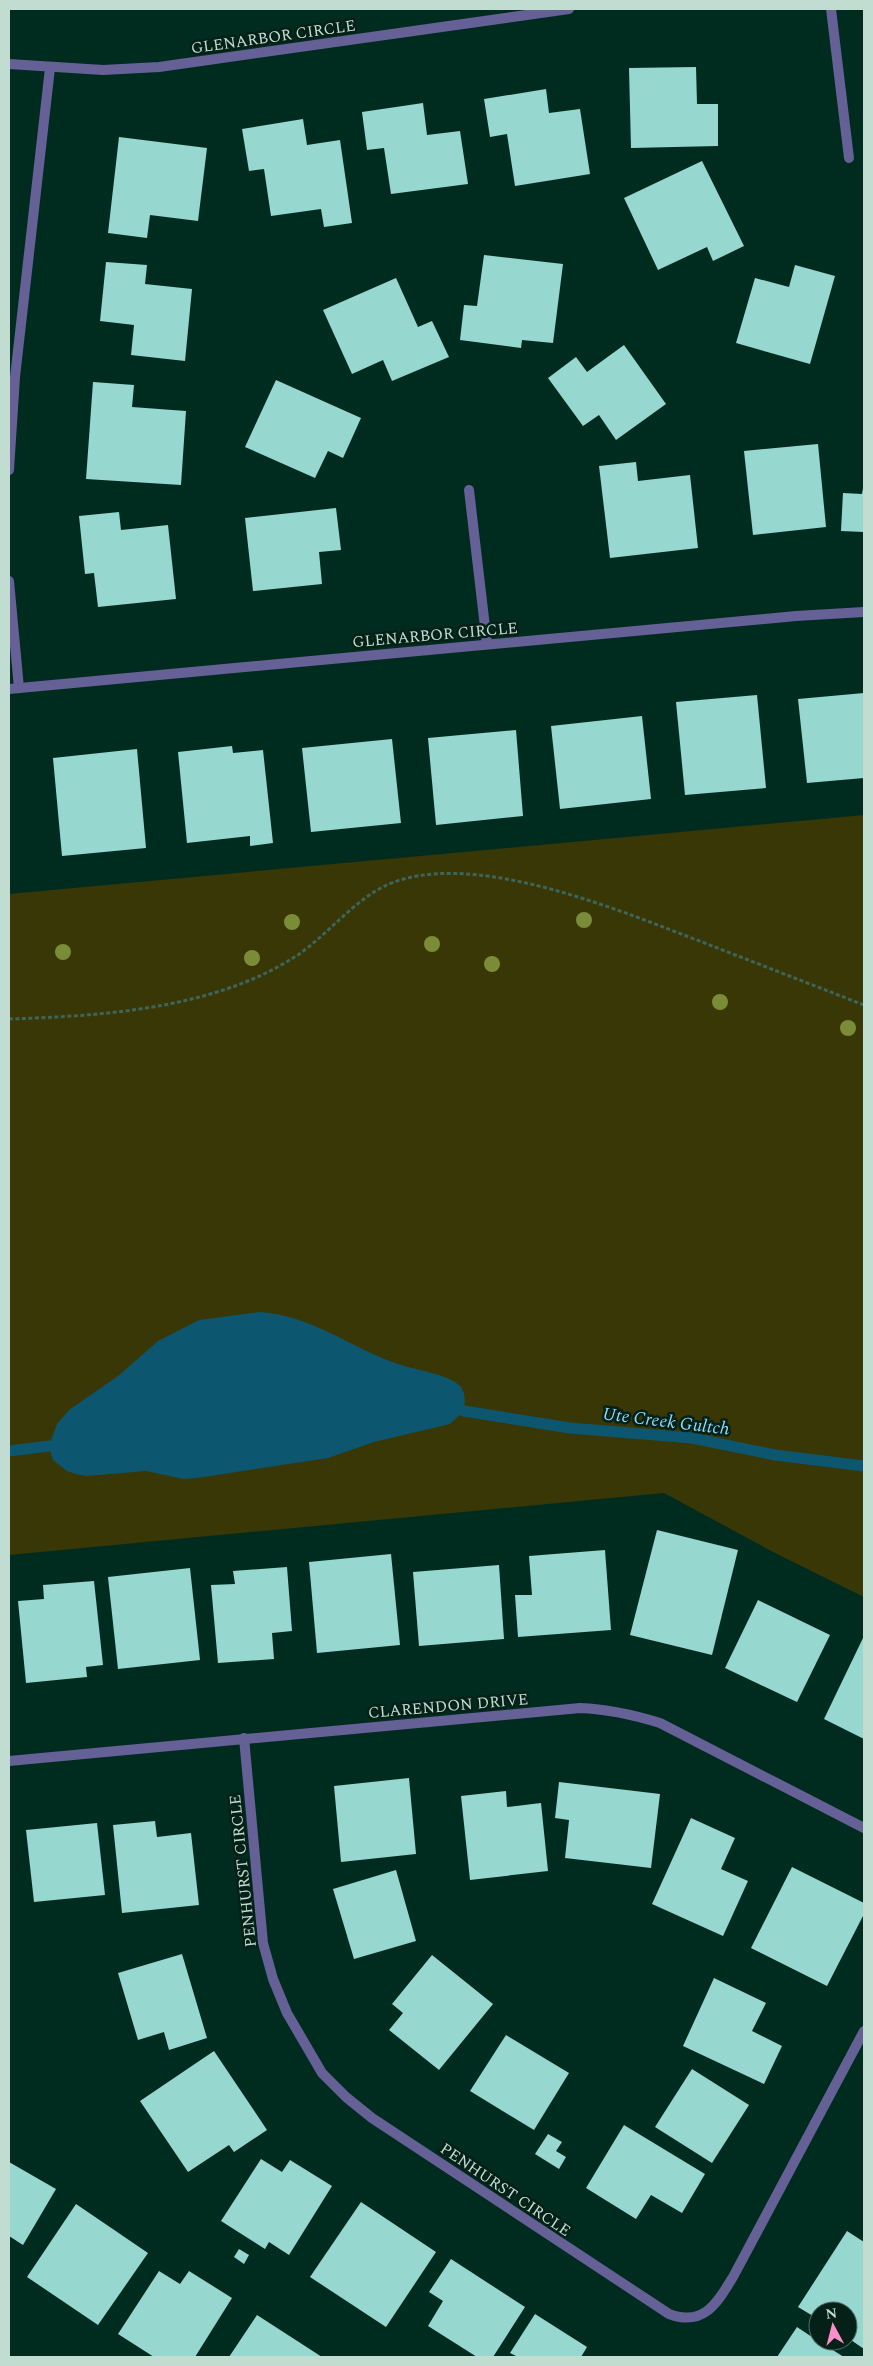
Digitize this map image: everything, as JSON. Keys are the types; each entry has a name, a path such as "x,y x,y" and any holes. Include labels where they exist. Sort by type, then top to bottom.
{"street":[{"name":"GLENARBOR CIRCLE","path":"9,64 103,70 158,67 570,9"},
{"path":"831,9 849,158"},
{"path":"9,470 15,377 50,68"},
{"path":"469,490 487,644"},
{"path":"9,582 14,689"},
{"name":"GLENARBOR CIRCLE","path":"14,689 796,616 864,612"},
{"name":"CLARENDON DRIVE","path":"9,1761 580,1708 611,1711 660,1723 864,1828"},
{"name":"PENHURST CIRCLE","path":"244,1738 263,1943 273,1979 287,2013 322,2073 346,2097 372,2118 669,2314 689,2318 701,2315 710,2310 723,2294 864,2031"}],"path":[{"path":"9,1019 116,1011 207,996 242,983 291,959 381,887 404,879 436,874 490,878 541,887 572,895 647,921 864,1005"}],"shaded area":[{"path":"864,815 864,1597 777,1554 664,1493 9,1555 9,894"}],"water":[{"path":"259,1312 277,1314 313,1325 398,1364 448,1378 462,1388 465,1398 464,1411 450,1424 374,1442 328,1458 197,1478 184,1479 146,1471 86,1476 67,1471 53,1460 49,1446 57,1424 69,1410 118,1376 158,1341 199,1320"}],"building":[{"path":"696,67 697,104 718,104 718,146 631,148 629,68"},
{"path":"546,89 549,113 580,109 590,174 515,186 507,134 490,137 484,99"},
{"path":"423,103 427,135 460,131 468,184 391,194 384,148 367,150 362,112"},
{"path":"303,119 307,145 340,140 352,223 324,227 321,209 271,216 264,169 249,171 242,129"},
{"path":"119,137 207,148 198,221 150,215 147,238 108,233"},
{"path":"702,161 744,246 713,261 707,247 658,270 624,198"},
{"path":"484,255 563,264 553,343 522,340 521,348 460,340 464,305 477,306"},
{"path":"106,262 147,265 145,284 192,289 185,361 131,355 134,325 100,321"},
{"path":"795,265 835,276 810,364 736,343 755,278 789,287"},
{"path":"396,278 418,327 432,321 449,357 392,381 383,360 352,374 323,310"},
{"path":"624,345 666,404 616,440 599,415 583,426 548,378 576,357 587,372"},
{"path":"276,380 361,418 343,458 328,451 315,478 245,447"},
{"path":"93,382 134,385 132,407 186,411 181,485 86,479"},
{"path":"818,444 826,527 753,535 744,451"},
{"path":"636,462 638,481 690,475 698,548 610,558 599,466"},
{"path":"863,488 864,532 841,531 843,493 862,494"},
{"path":"336,508 341,550 319,552 322,584 253,591 245,518"},
{"path":"119,512 121,530 168,525 176,599 98,607 94,573 85,574 79,516"},
{"path":"864,693 864,778 807,783 798,699"},
{"path":"757,695 766,788 685,795 676,702"},
{"path":"642,716 651,799 560,809 551,726"},
{"path":"516,730 523,816 436,825 428,738"},
{"path":"392,739 401,823 311,832 302,748"},
{"path":"232,746 233,753 263,750 273,843 250,846 250,836 187,843 178,752"},
{"path":"137,749 146,848 62,856 53,758"},
{"path":"657,1530 738,1550 712,1655 630,1635"},
{"path":"605,1550 611,1630 518,1637 515,1595 532,1595 529,1556"},
{"path":"391,1554 400,1645 317,1653 309,1562"},
{"path":"499,1565 504,1639 419,1646 413,1572"},
{"path":"287,1567 292,1631 272,1633 274,1659 218,1663 211,1585 235,1584 233,1571"},
{"path":"190,1568 200,1660 118,1669 108,1577"},
{"path":"94,1581 103,1665 86,1667 87,1677 26,1683 18,1601 44,1599 43,1585"},
{"path":"758,1600 830,1635 797,1702 725,1668"},
{"path":"864,1639 864,1739 824,1719"},
{"path":"409,1778 416,1854 341,1862 334,1786"},
{"path":"559,1782 660,1794 651,1868 565,1858 569,1820 555,1818"},
{"path":"506,1791 507,1807 541,1803 548,1871 470,1880 461,1796"},
{"path":"691,1818 735,1838 721,1869 748,1881 723,1936 652,1904"},
{"path":"155,1821 157,1837 191,1833 199,1905 122,1913 113,1825"},
{"path":"97,1823 105,1895 34,1902 26,1830"},
{"path":"792,1867 864,1903 864,1914 827,1986 751,1948"},
{"path":"396,1870 416,1941 354,1959 333,1889"},
{"path":"182,1954 207,2038 169,2050 164,2032 138,2040 118,1973"},
{"path":"432,1955 493,2004 439,2070 389,2030 403,2013 392,2004"},
{"path":"714,1978 766,2003 752,2031 782,2046 764,2084 683,2046"},
{"path":"506,2035 569,2073 534,2130 470,2091"},
{"path":"214,2051 267,2130 234,2152 229,2145 188,2172 140,2101"},
{"path":"692,2069 749,2105 712,2163 655,2127"},
{"path":"624,2125 705,2174 682,2213 651,2195 636,2219 586,2188"},
{"path":"548,2134 562,2142 556,2151 566,2157 559,2169 535,2154"},
{"path":"261,2159 282,2172 290,2160 332,2186 289,2255 269,2242 265,2249 221,2221"},
{"path":"9,2162 56,2189 23,2245 9,2236"},
{"path":"361,2202 436,2252 386,2327 310,2277"},
{"path":"76,2204 148,2253 98,2325 27,2277"},
{"path":"847,2231 864,2242 864,2349 858,2345 858,2301 808,2301 808,2313 798,2307"},
{"path":"239,2249 249,2255 244,2264 234,2257"},
{"path":"451,2259 525,2307 493,2357 477,2357 428,2326 443,2301 429,2292"},
{"path":"159,2271 180,2284 189,2271 232,2298 195,2357 154,2357 118,2334"},
{"path":"535,2314 587,2347 581,2357 518,2357 510,2353"},
{"path":"257,2315 322,2357 229,2357"},
{"path":"797,2327 808,2334 808,2351 834,2351 844,2357 777,2357"}],"waterway":[{"name":"Ute Creek Gultch","path":"464,1411 570,1428 692,1438 775,1455 864,1466"},
{"name":"Ute Creek Gultch","path":"9,1451 49,1446"}]}
